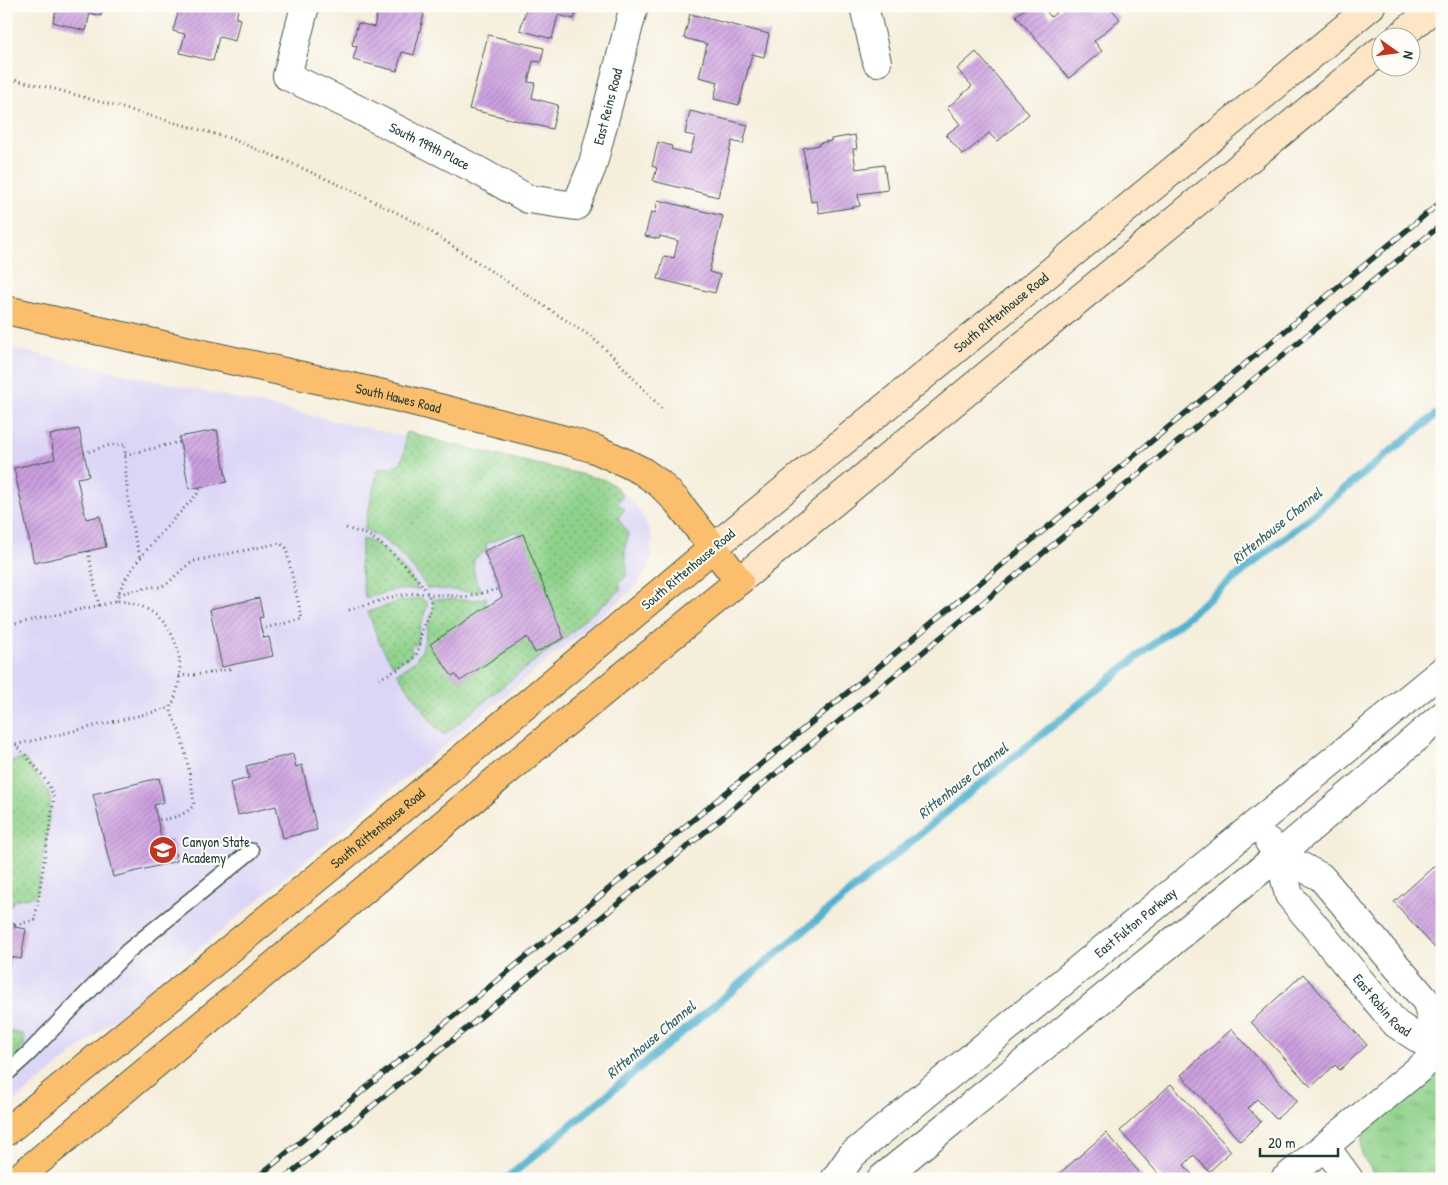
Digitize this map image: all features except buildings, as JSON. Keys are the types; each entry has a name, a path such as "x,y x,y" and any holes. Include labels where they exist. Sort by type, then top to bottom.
{"main road":[{"name":"South Rittenhouse Road","path":"6,1132 399,811 713,548 1371,6"},
{"path":"1410,28 1436,6"},
{"path":"17,1179 536,747 1370,60"},
{"name":"South Hawes Road","path":"6,310 392,396 569,440 595,449 642,471 659,483 677,501 739,581"}],"street":[{"name":"South 199th Place","path":"305,6 287,76 477,170 528,199 576,206"},
{"name":"East Reins Road","path":"576,206 592,167 634,6"},
{"path":"864,6 877,62"},
{"name":"East Fulton Parkway","path":"835,1179 852,1155 1442,671"},
{"path":"881,1179 1279,855 1442,716"},
{"name":"East Robin Road","path":"1256,825 1279,855 1289,895 1396,1024 1440,1051"},
{"name":"East Robin Road","path":"1279,855 1321,877 1426,1002 1440,1051"},
{"path":"1286,1179 1440,1051"},
{"path":"1325,1146 1348,1179"}],"lane":[{"path":"6,1074 28,1054 128,950 251,851"}],"path":[{"path":"6,78 51,88 229,138 364,196 419,224 590,336 611,354 664,411"},
{"path":"125,455 180,442"},
{"path":"84,453 110,445 125,444 126,476 134,537 141,557"},
{"path":"116,601 141,557 198,494 201,487"},
{"path":"346,528 371,537 403,563 427,594 431,606 423,625 419,649 415,656 404,665 379,679"},
{"path":"119,594 168,584 194,561 280,543 286,548 302,619 261,629"},
{"path":"88,551 99,606"},
{"path":"349,610 396,596 415,593 467,597 498,589"},
{"path":"6,626 116,601 130,602 143,606 162,620 179,652 179,676 171,708 181,735 193,788 194,804 187,812 180,816 172,819 157,820"},
{"path":"179,676 229,669 229,666"},
{"path":"6,747 171,708"},
{"path":"14,925 35,920 53,796 47,783 27,756 15,745"}],"shaded area":[{"name":"Canyon State Academy","path":"6,347 611,483 633,502 645,520 652,539 651,556 647,571 631,591 6,1109"}],"green space":[{"path":"408,432 454,445 605,480 621,494 622,497 617,503 625,509 618,518 628,534 625,551 627,573 619,583 621,590 565,638 444,735 435,726 397,673 414,662 422,650 434,607 432,599 477,600 486,597 486,605 488,607 452,676 455,674 460,681 527,637 535,653 564,638 517,531 486,544 487,550 474,559 475,576 478,585 483,590 474,592 427,588 400,554 374,534 364,530 378,469 398,464 404,452 405,433"},
{"path":"362,539 378,546 402,566 419,589 396,590 365,598 360,561"},
{"path":"422,598 428,604 420,627 417,645 413,644 410,650 413,652 409,657 393,665 379,642 368,612 401,601"},
{"path":"24,758 49,793 50,813 37,892 35,896 16,900 11,905 7,915 6,762"},
{"path":"6,1031 23,1034 24,1044 20,1053 6,1068"},
{"path":"1442,1068 1442,1179 1379,1179 1363,1156 1361,1151 1362,1138 1366,1131"}],"waterway":[{"name":"Rittenhouse Channel","path":"506,1179 956,804 1442,410"}],"railway":[{"path":"255,1179 766,760 1442,201"},
{"path":"284,1179 1442,224"}],"place":[{"name":"Canyon State Academy","path":"163,850"}]}
